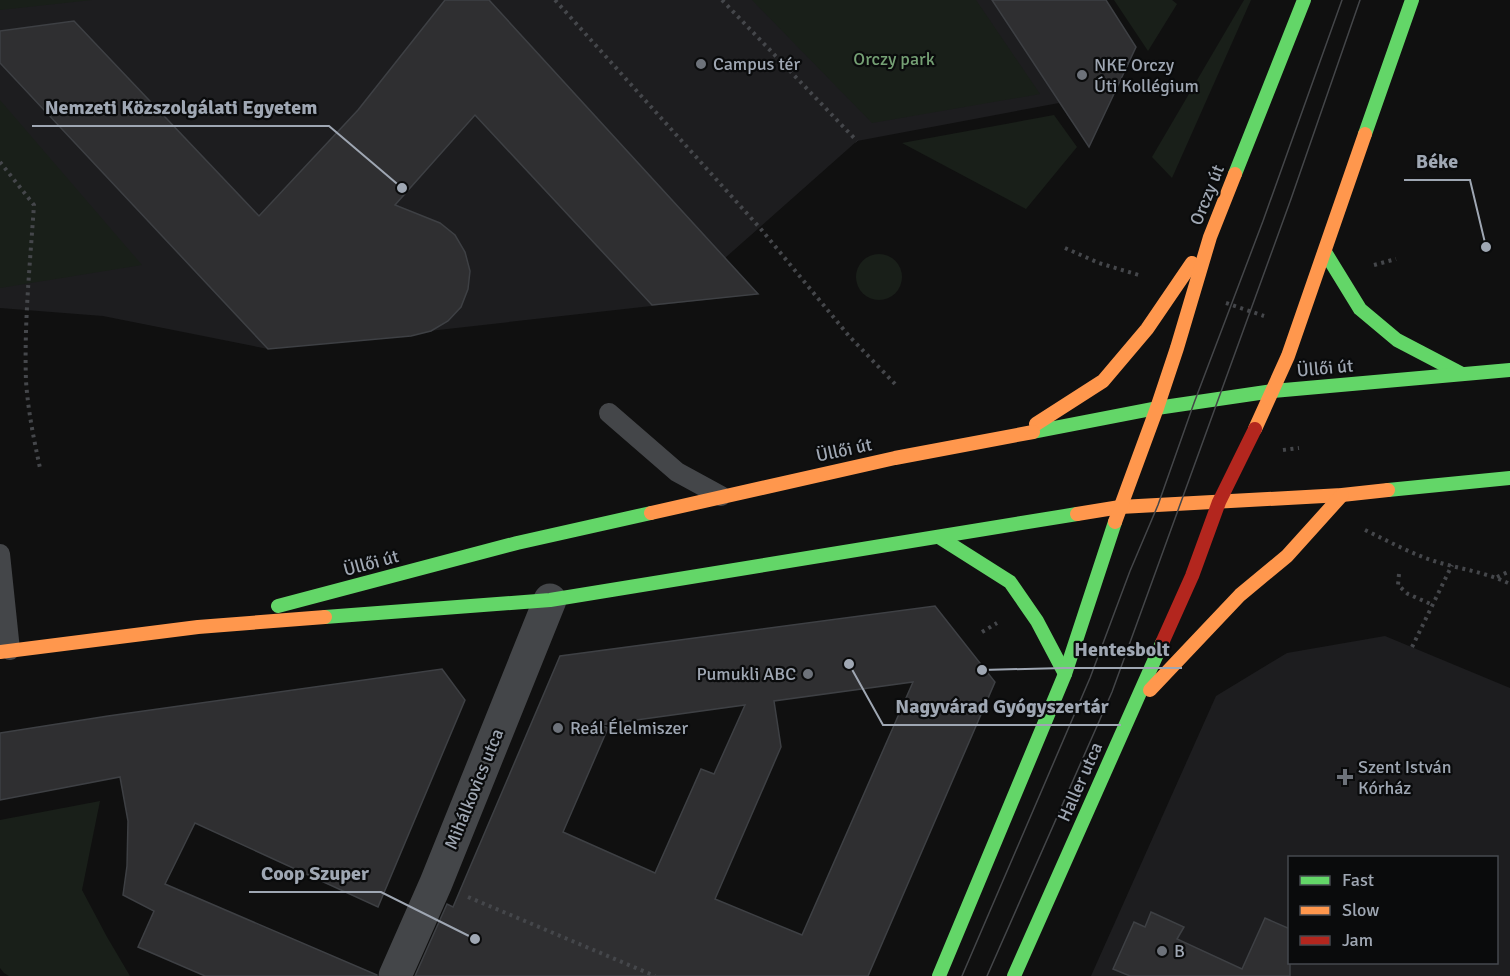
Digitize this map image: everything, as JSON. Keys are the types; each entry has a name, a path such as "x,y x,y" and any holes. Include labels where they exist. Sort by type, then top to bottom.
{"main road":[{"name":"Orczy út","path":"1120,507 1177,348 1210,237 1304,0"},
{"path":"1273,391 1325,252 1412,0"},
{"path":"1021,434 1103,381 1147,329 1210,237"},
{"path":"1325,252 1360,309 1397,340 1462,374"},
{"name":"Üllői út","path":"198,627 517,543 895,458 1157,408 1273,391 1510,370"},
{"name":"Haller utca","path":"1014,976 1196,565 1219,502 1273,391"},
{"name":"Üllői út","path":"5,651 198,627 550,600 1120,507 1342,495 1510,478"},
{"path":"1134,706 1240,595 1287,556 1342,495"},
{"path":"939,976 1065,674 1120,507"},
{"path":"939,537 1010,582 1037,621 1065,674"}],"street":[{"name":"Mihálkovics utca","path":"395,976 436,883 550,600"}],"lane":[{"path":"609,413 677,472 721,496"},
{"path":"0,554 5,651"}],"path":[{"path":"555,0 760,228 849,336 896,385"},
{"path":"723,0 857,141"},
{"path":"0,162 34,205 27,310 26,382 39,468"},
{"path":"1065,249 1099,263"},
{"path":"1366,267 1396,259"},
{"path":"1408,551 1435,561 1497,577 1510,584"},
{"path":"1412,647 1452,565"},
{"path":"1497,577 1510,571"},
{"path":"1399,574 1398,585 1408,594 1433,605"},
{"path":"436,883 655,976"}],"shaded area":[{"path":"0,0 1105,0 1136,47 1089,147 1059,103 857,141 725,258 759,294 268,349 103,316 0,308"},
{"name":"Szent István Kórház","path":"1385,636 1510,688 1510,976 1091,976 1216,696 1287,653"}],"green space":[{"path":"0,0 92,0 0,10"},
{"name":"Orczy park","path":"752,0 976,0 1040,94 872,123"},
{"path":"1114,0 1172,0 1177,4 1148,51"},
{"path":"1244,0 1251,0 1172,178 1152,157"},
{"path":"0,100 142,265 0,288"},
{"path":"1054,115 1077,147 1026,209 902,143"},
{"path":"879,254 895,261 902,277 895,293 879,300 863,293 856,277 863,261"},
{"path":"100,801 82,890 130,976 9,976 0,968 0,820"}],"building":[{"path":"445,0 489,0 758,294 652,305 475,115 395,205 440,223 455,235 465,252 470,271 468,289 461,307 448,321 431,331 411,336 268,349 0,63 0,31 74,21 259,216 358,110"},
{"name":"NKE Orczy Úti Kollégium","path":"992,0 1106,0 1136,47 1089,147"},
{"path":"935,606 995,682 868,976 415,976 447,904 453,907 560,656","holes":["913,682 802,935 715,899 781,747 774,701","745,705 714,774 701,769 655,873 563,832 608,728 600,725"]},
{"path":"442,669 465,700 378,907 195,823 165,884 377,976 205,976 138,947 154,911 123,895 127,866 128,821 120,777 0,800 0,733"},
{"name":"B","path":"1151,912 1184,927 1177,939 1242,969 1265,918 1288,928 1290,976 1130,976 1113,969 1134,922 1145,927"}],"tram line":[{"path":"962,976 1090,678 1130,571 1158,505 1342,0"},
{"path":"987,976 1112,692 1291,199 1360,0"}],"traffic: fast":[{"path":"1235,174 1304,0"},
{"path":"1365,134 1412,0"},
{"path":"1325,252 1360,309 1397,340 1462,374"},
{"path":"1033,432 1157,408 1273,391 1510,370"},
{"path":"1388,490 1510,478"},
{"path":"278,606 517,543 651,513"},
{"path":"325,617 550,600 1077,514"},
{"path":"939,976 1065,674 1115,522"},
{"path":"939,537 1010,582 1037,621 1065,674"},
{"path":"1014,976 1162,643"}],"traffic: slow":[{"path":"1255,429 1288,356 1365,134"},
{"path":"1115,522 1157,408 1210,237 1235,174"},
{"path":"1036,424 1103,381 1147,329 1192,263"},
{"path":"651,513 895,458 1033,432"},
{"path":"1077,514 1120,507 1342,495 1388,490"},
{"path":"1150,690 1240,595 1287,556 1342,495"},
{"path":"0,652 198,627 325,617"}],"traffic: jam":[{"path":"1162,643 1192,576 1219,502 1255,429"}],"place":[{"name":"Campus tér","path":"701,64"},
{"name":"NKE Orczy Úti Kollégium","path":"1082,75"},
{"name":"Nemzeti Közszolgálati Egyetem","path":"402,188"},
{"name":"Béke","path":"1486,247"},
{"name":"Nagyvárad Gyógyszertár","path":"849,664"},
{"name":"Hentesbolt","path":"982,670"},
{"name":"Pumukli ABC","path":"808,674"},
{"name":"Reál Élelmiszer","path":"558,728"},
{"name":"Szent István Kórház","path":"1345,777"},
{"name":"Coop Szuper","path":"475,939"},
{"name":"B","path":"1162,951"}]}
